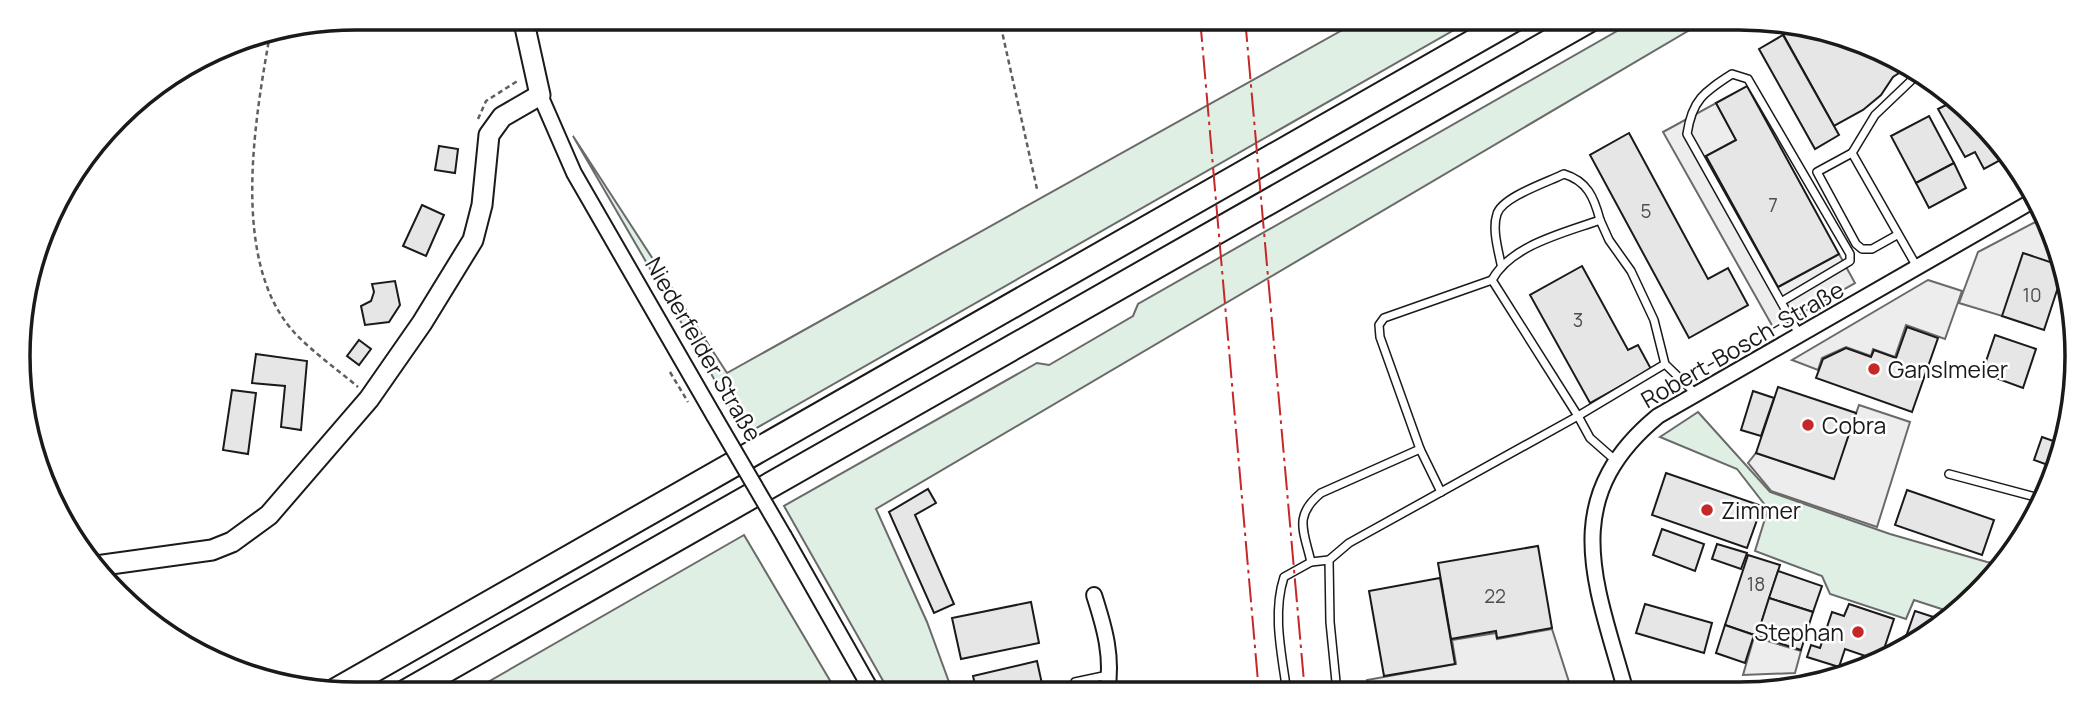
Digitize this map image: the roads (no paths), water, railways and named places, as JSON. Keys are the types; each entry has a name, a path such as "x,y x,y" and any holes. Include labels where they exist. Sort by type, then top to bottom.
{"highway":[{"path":"352,682 1495,30"},
{"path":"424,682 1571,30"}],"street":[{"name":"Niederfelder Straße","path":"526,30 540,94 574,173 867,682"},
{"path":"106,565 193,553 232,542 269,515 369,399 422,323 473,240 482,205 489,135 502,117 540,94"},
{"name":"Robert-Bosch-Straße","path":"1623,682 1593,564 1591,534 1596,505 1615,460 1638,433 1658,416 2028,204"},
{"path":"1094,595 1107,635 1108,682"}],"lane":[{"path":"1781,302 1850,261 1850,254 1748,79 1732,74 1707,90 1691,112 1687,134 1781,302 1800,335"},
{"path":"1897,235 1872,249 1862,249 1856,244 1817,173 1852,153 1875,115 1912,80"},
{"path":"1852,153 1917,268"},
{"path":"1501,264 1496,224 1500,208 1507,201 1563,174 1578,178 1590,192 1609,240 1631,271 1654,320 1665,364 1696,394"},
{"path":"1441,492 1420,449 1380,337 1379,325 1384,318 1492,280 1501,264 1570,229 1600,220"},
{"path":"1492,280 1590,438 1615,460"},
{"path":"1286,682 1279,626 1279,594 1284,577 1311,562 1329,560 1349,543 1578,416 1665,364"},
{"path":"1311,562 1301,520 1308,504 1321,494 1420,449"},
{"path":"1949,474 2033,496"},
{"path":"1329,560 1330,622 1336,682"},
{"path":"1075,682 1109,675"}],"place":[{"name":"Ganslmeier","path":"1874,369"},
{"name":"Cobra","path":"1808,425"},
{"name":"Zimmer","path":"1707,510"},
{"name":"Stephan","path":"1858,632"}]}
